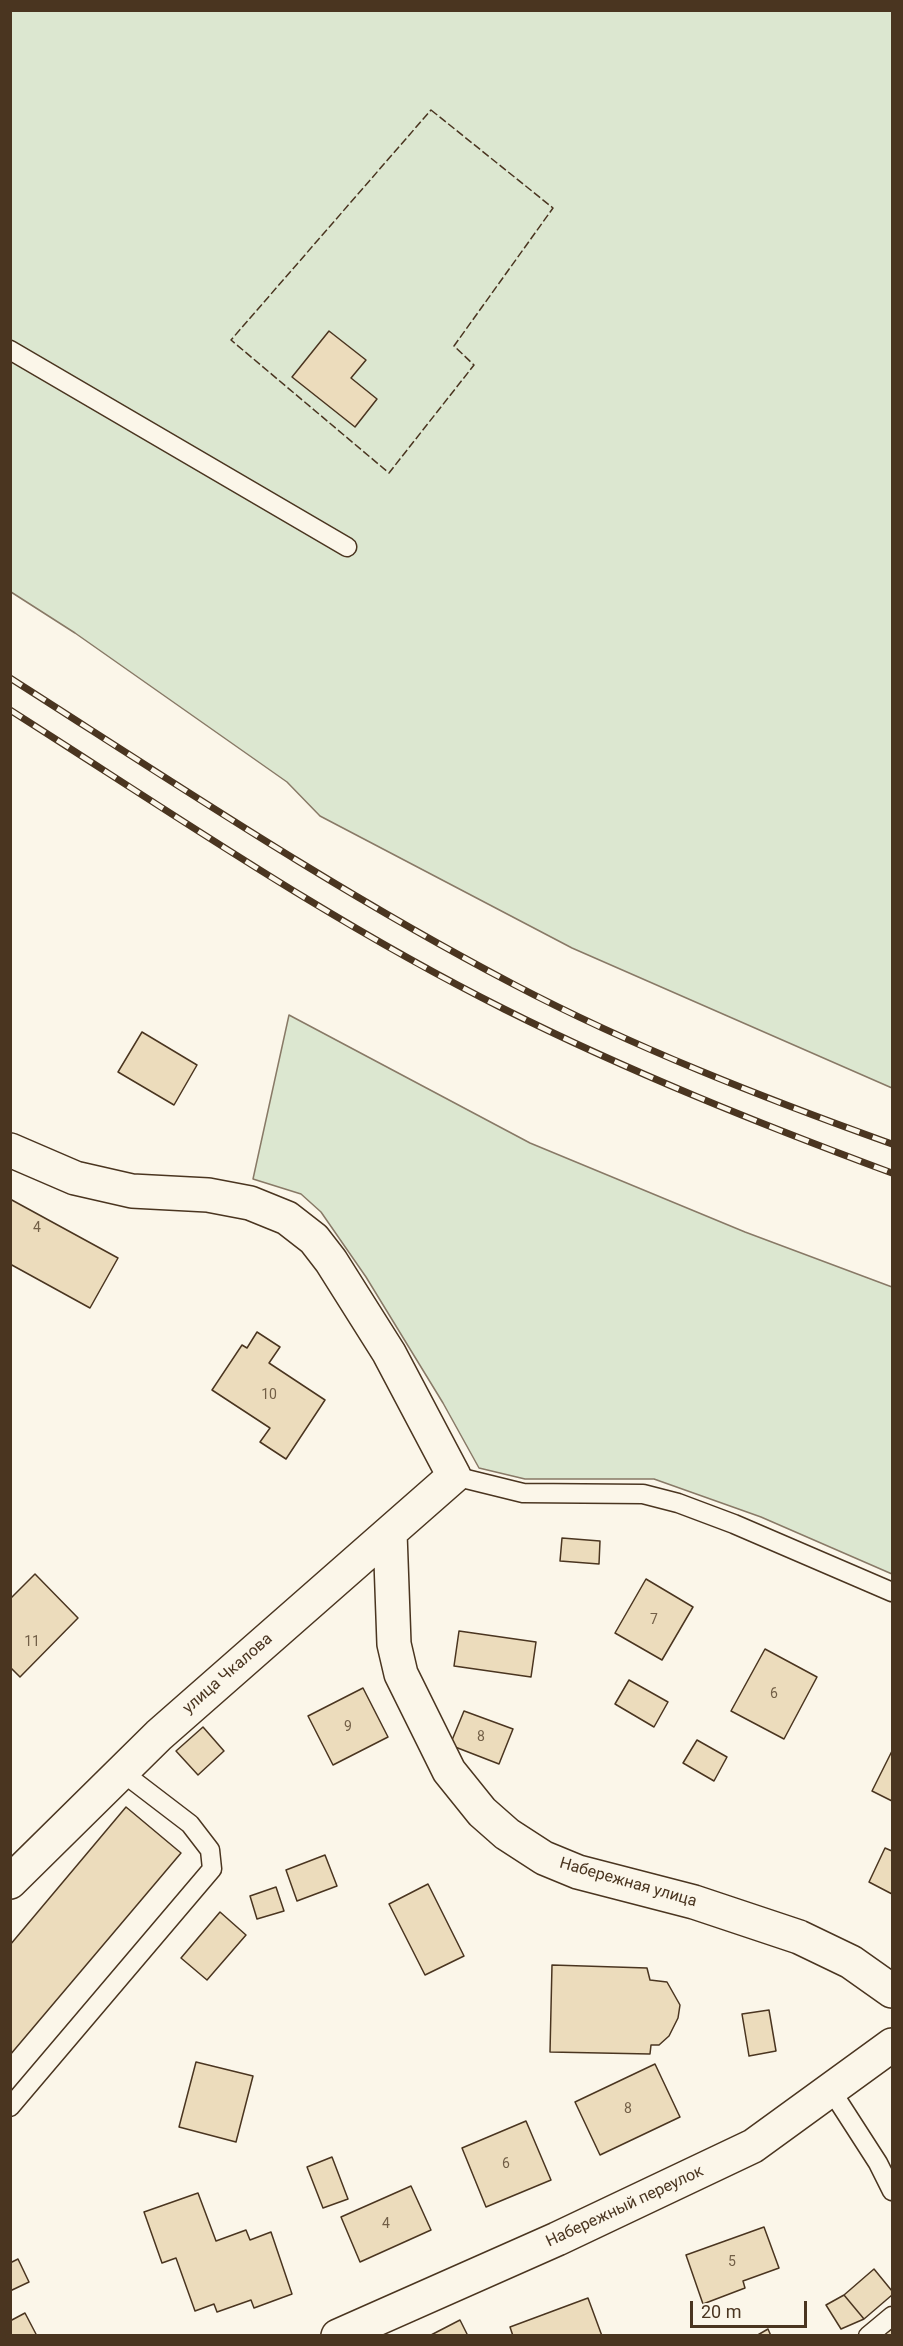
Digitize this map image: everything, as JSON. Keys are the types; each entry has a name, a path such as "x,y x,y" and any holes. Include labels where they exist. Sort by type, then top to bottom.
{"street":[{"path":"10,1150 75,1178 132,1191 208,1196 250,1203 287,1218 314,1239 331,1261 389,1353 454,1476"},
{"name":"улица Чкалова","path":"10,1882 159,1735 454,1476"},
{"name":"Набережная улица","path":"390,1533 394,1644 401,1674 449,1771 482,1812 507,1834 544,1858 578,1872 694,1902 799,1937 851,1962 892,1991"},
{"name":"Набережный переулок","path":"338,2336 556,2240 753,2146 831,2090 891,2051"}],"lane":[{"path":"10,350 347,547"},
{"path":"454,1476 523,1493 643,1494 678,1503 734,1524 892,1592"},
{"path":"10,2107 212,1869 210,1850 190,1824 122,1772"},
{"path":"831,2090 878,2163 892,2191"},
{"path":"868,2336 892,2316"}],"green space":[{"path":"10,11 892,11 892,1088 572,948 320,816 287,782 75,633 11,592"},
{"path":"289,1015 530,1143 745,1232 892,1287 892,1574 761,1517 654,1479 525,1479 479,1468 443,1403 366,1277 321,1212 301,1194 253,1179"}],"building":[{"path":"329,331 366,360 351,378 377,399 355,427 292,377"},
{"path":"142,1032 197,1065 174,1105 118,1072"},
{"path":"10,1199 118,1258 90,1308 10,1264"},
{"path":"257,1332 280,1347 269,1363 325,1400 286,1459 260,1442 270,1428 212,1390 242,1345 247,1348"},
{"path":"562,1538 600,1541 599,1564 560,1561"},
{"path":"35,1574 78,1618 20,1677 10,1667 10,1599"},
{"path":"646,1579 693,1607 662,1660 615,1633"},
{"path":"459,1631 536,1642 531,1677 454,1666"},
{"path":"765,1649 817,1677 784,1739 731,1711"},
{"path":"629,1680 668,1702 654,1727 615,1704"},
{"path":"363,1688 388,1737 333,1765 308,1716"},
{"path":"464,1711 513,1729 499,1764 450,1745"},
{"path":"203,1727 224,1751 198,1775 176,1751"},
{"path":"697,1740 727,1757 714,1781 683,1763"},
{"path":"892,1751 892,1801 872,1791"},
{"path":"126,1807 181,1853 10,2055 10,1945"},
{"path":"885,1848 892,1851 892,1894 869,1882"},
{"path":"325,1855 337,1886 297,1901 286,1870"},
{"path":"428,1884 464,1956 425,1975 389,1904"},
{"path":"276,1887 284,1911 257,1919 250,1896"},
{"path":"220,1912 246,1935 207,1980 181,1958"},
{"path":"552,1965 647,1968 650,1980 667,1982 680,2005 678,2018 669,2036 659,2045 651,2045 650,2054 550,2052"},
{"path":"769,2010 776,2051 749,2056 742,2014"},
{"path":"196,2062 253,2076 236,2142 179,2127"},
{"path":"655,2064 680,2117 600,2155 575,2102"},
{"path":"526,2121 551,2180 486,2207 462,2148"},
{"path":"332,2157 348,2199 323,2208 307,2167"},
{"path":"411,2186 431,2230 360,2262 341,2217"},
{"path":"198,2193 216,2241 246,2230 250,2240 271,2232 292,2294 254,2308 251,2300 217,2312 214,2304 195,2311 176,2258 162,2263 144,2212"},
{"path":"764,2227 779,2268 743,2281 745,2288 703,2304 686,2255"},
{"path":"18,2259 29,2282 10,2291 10,2263"},
{"path":"874,2269 892,2291 892,2295 864,2319 844,2295"},
{"path":"844,2295 864,2319 841,2329 826,2305"},
{"path":"588,2298 602,2336 513,2336 510,2327"},
{"path":"25,2313 37,2336 10,2336 10,2321"},
{"path":"460,2320 468,2336 431,2336 431,2335"},
{"path":"768,2329 771,2336 756,2336"},
{"path":"892,2329 892,2336 882,2335"}],"railway":[{"path":"10,678 321,875 384,913 513,984 606,1030 700,1071 892,1144"},
{"path":"10,710 253,866 440,976 551,1032 647,1076 793,1136 892,1173"}],"fence":[{"path":"431,110 553,208 454,346 474,365 389,473 231,340 431,110"}]}
